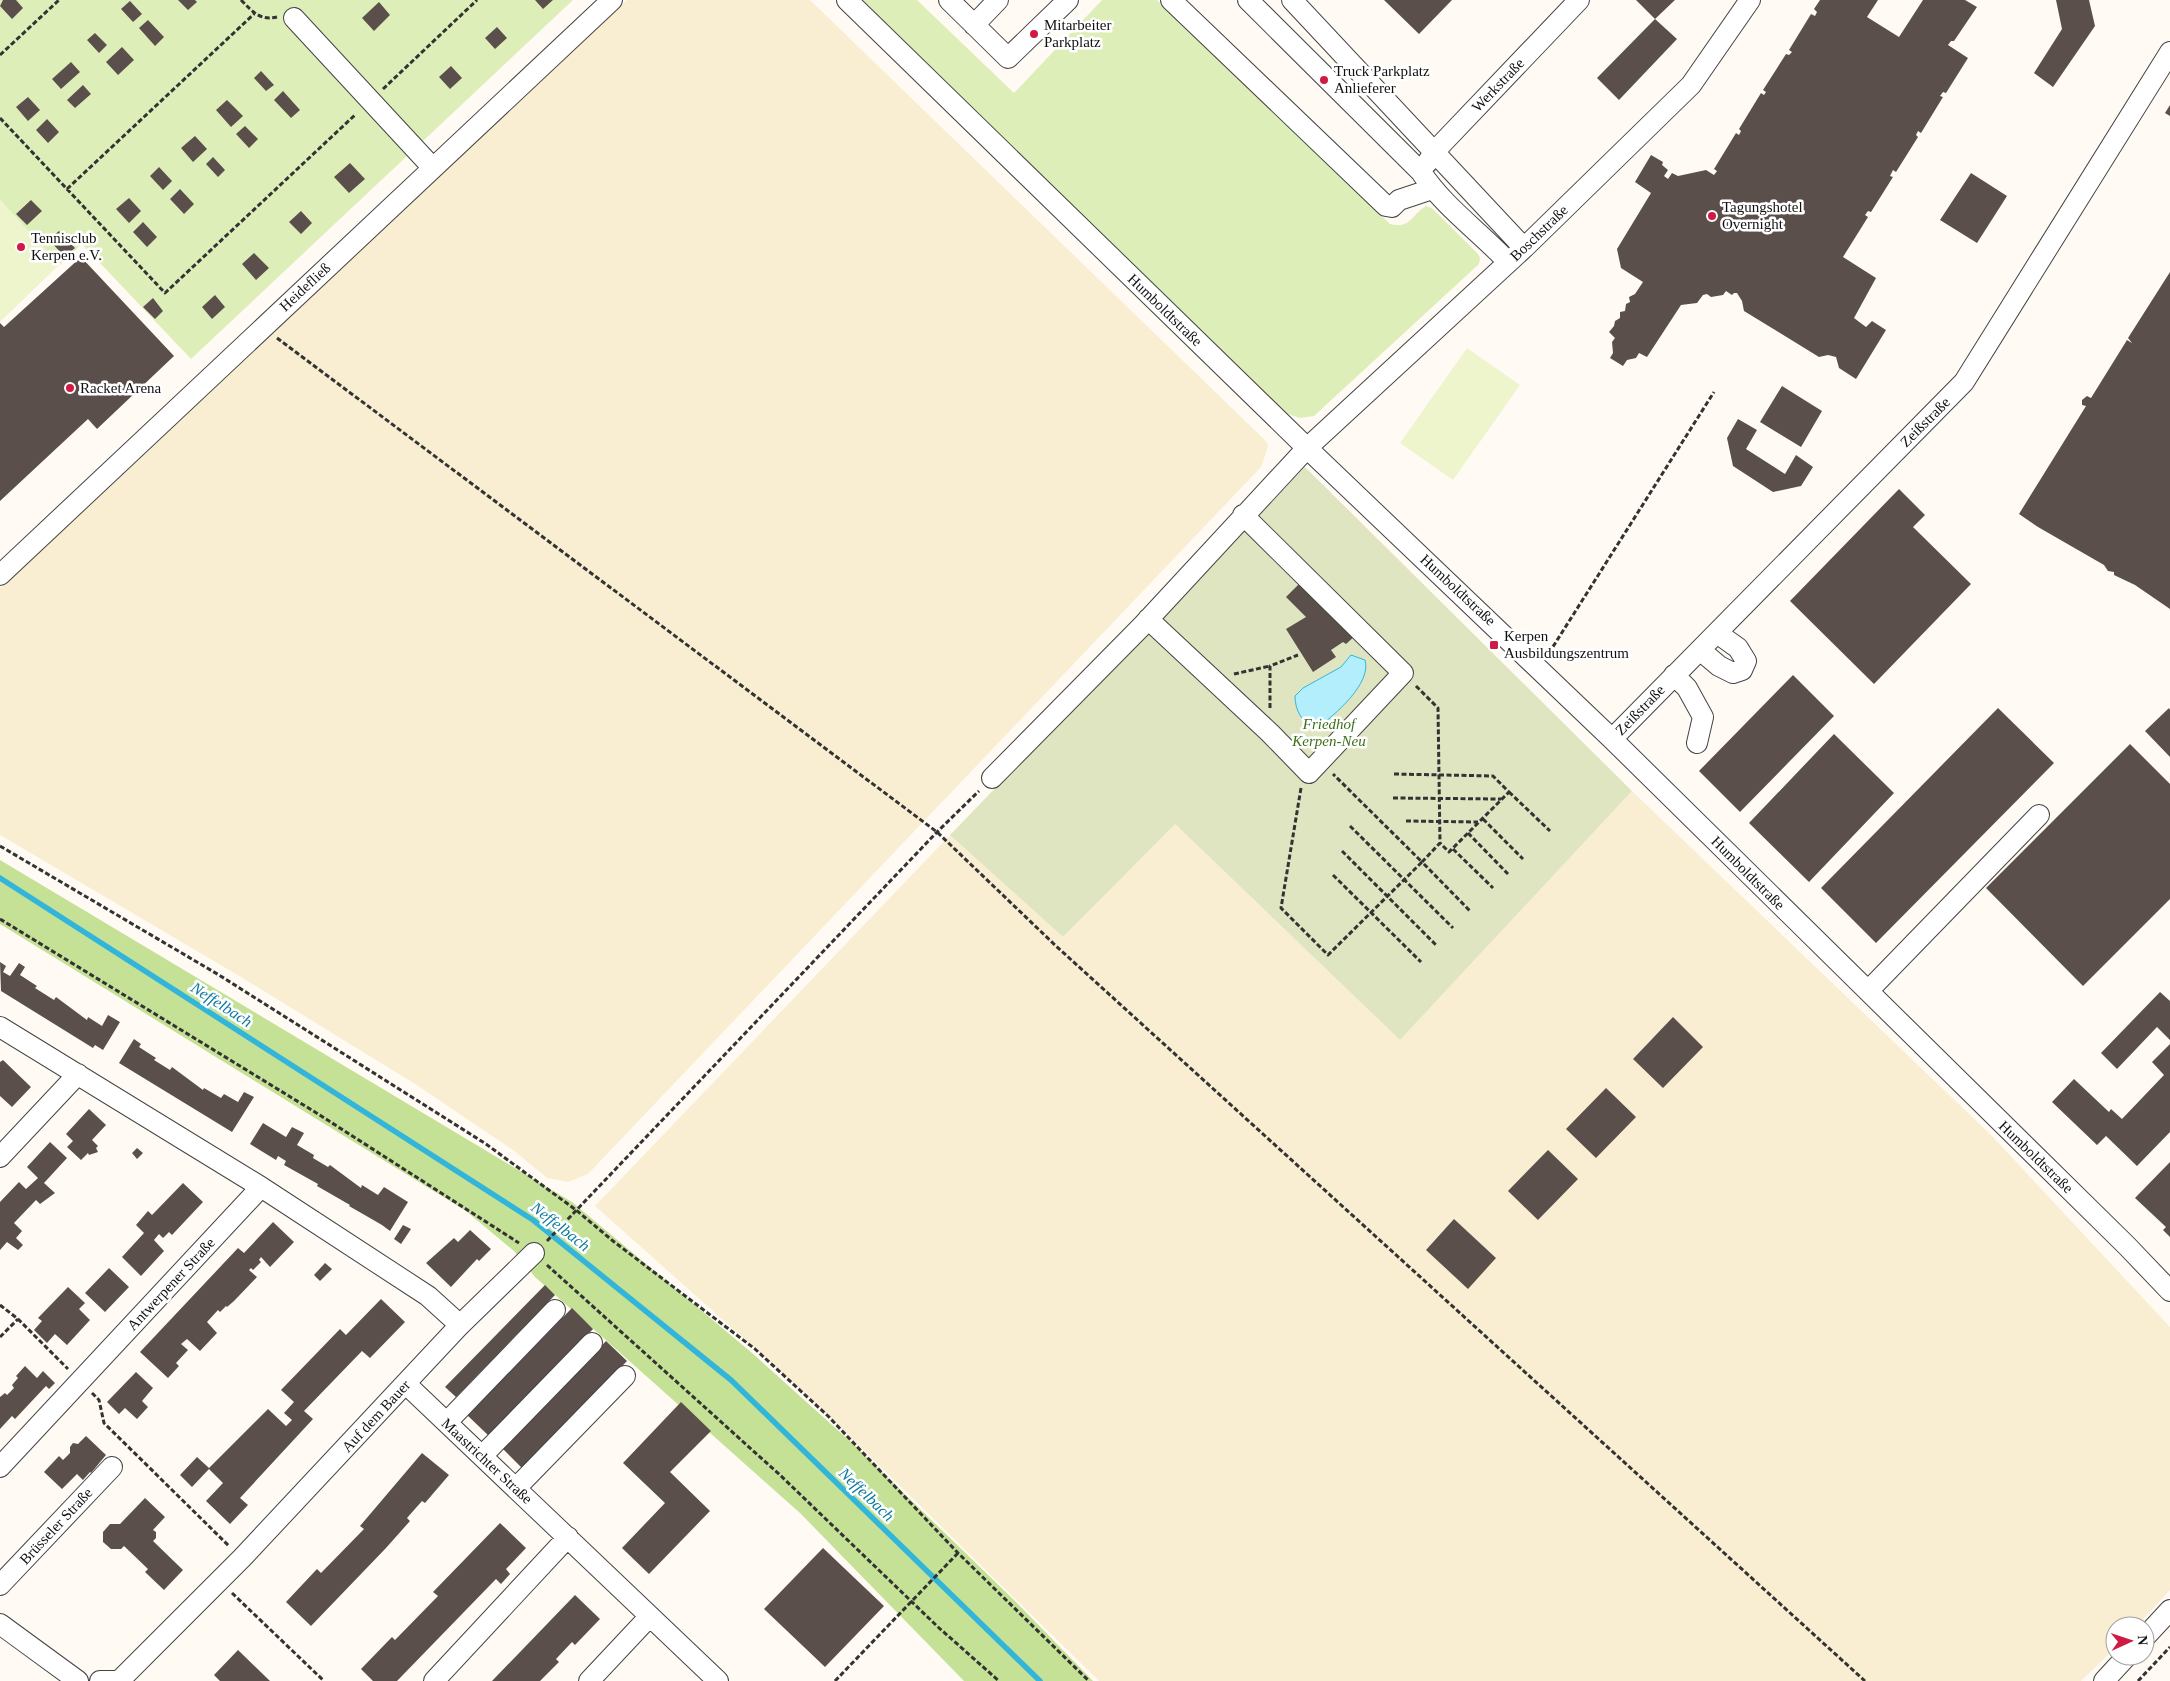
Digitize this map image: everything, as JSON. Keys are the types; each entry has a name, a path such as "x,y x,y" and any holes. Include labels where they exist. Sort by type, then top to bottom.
{"street":[{"name":"Heidefließ","path":"0,575 432,167 612,0"},
{"name":"Humboldtstraße","path":"847,0 1307,448 1612,738 2127,1246 2170,1291"},
{"path":"949,0 1008,58 1068,0"},
{"path":"974,25 998,0"},
{"path":"1171,0 1386,206 1392,207 1399,200 1432,190"},
{"path":"1248,0 1420,172 1432,190 1487,238 1508,262"},
{"path":"1292,0 1524,248"},
{"name":"Werkstraße","path":"1420,172 1434,152 1579,0"},
{"name":"Boschstraße","path":"992,778 1148,619 1307,448 1524,248 1691,86 1750,0"},
{"path":"289,16 371,100 432,167"},
{"name":"Zeißstraße","path":"1612,738 1964,382 2170,52"},
{"path":"1148,619 1270,733 1314,767 1403,673 1350,622 1272,541 1243,515"},
{"path":"1700,650 1719,666 1733,673 1742,670 1746,661 1744,654 1717,633"},
{"path":"1674,675 1688,688 1703,717 1697,743"},
{"path":"1868,991 2039,815"},
{"path":"0,1026 261,1187 428,1296 460,1325"},
{"path":"0,1157 78,1074"},
{"name":"Antwerpener Straße","path":"80,1382 261,1187"},
{"name":"Auf dem Bauer","path":"119,1681 242,1558 460,1325 534,1253"},
{"path":"447,1422 555,1310"},
{"path":"482,1456 592,1343"},
{"path":"516,1488 625,1376"},
{"path":"0,1467 80,1382"},
{"name":"Maastrichter Straße","path":"406,1384 718,1681"},
{"name":"Brüsseler Straße","path":"0,1586 112,1467"},
{"path":"434,1681 568,1538"},
{"path":"2155,1626 2170,1610"},
{"path":"589,1681 650,1616"},
{"path":"0,1624 78,1681"},
{"path":"2104,1681 2118,1666"},
{"path":"100,1681 114,1681"}],"path":[{"path":"0,55 59,0"},
{"path":"241,0 254,14 263,19 289,16"},
{"path":"0,118 165,293 477,0"},
{"path":"67,189 254,14"},
{"path":"265,324 280,341 937,832 1064,953 1865,1681"},
{"path":"1540,668 1714,392"},
{"path":"1212,678 1270,666 1298,655"},
{"path":"1270,666 1270,733"},
{"path":"1403,673 1438,708 1440,843 1422,862 1404,879 1372,913 1328,955 1281,908 1302,782 1314,767 1422,862 1470,912"},
{"path":"1394,774 1493,776 1550,831"},
{"path":"561,1228 576,1210 937,832 992,778"},
{"path":"1440,843 1449,852 1509,792"},
{"path":"1393,798 1502,799"},
{"path":"1482,819 1523,859"},
{"path":"1406,821 1479,822"},
{"path":"1350,826 1453,928"},
{"path":"1468,833 1508,874"},
{"path":"0,846 219,975 453,1122 576,1210 613,1241 755,1349 828,1416 956,1554 1089,1681"},
{"path":"1453,849 1493,888"},
{"path":"1342,851 1437,946"},
{"path":"1333,875 1421,962"},
{"path":"0,1305 18,1319 99,1400 104,1423 242,1558"},
{"path":"0,1337 18,1319"},
{"path":"835,1681 956,1554"},
{"path":"219,1580 324,1681"},
{"path":"2138,1681 2170,1647"}],"shaded area":[{"path":"627,0 810,0 1267,442 1268,447 1261,467 588,1174 568,1182 547,1178 513,1150 415,1084 241,977 0,835 0,588"},
{"path":"1632,791 1992,1136 2170,1327 2170,1590 2146,1616 2105,1616 2105,1658 2081,1681 1099,1681 805,1393 595,1206 950,835 1063,937 1174,823 1400,1040"}],"green space":[{"path":"0,0 573,0 191,359 82,244 59,265 0,200"},
{"path":"862,0 917,0 1014,93 1102,0 1157,0 1390,224 1402,225 1407,223 1426,206 1432,208 1478,254 1480,258 1479,264 1314,416 1300,418 1285,413"},
{"name":"Tennisclub Kerpen e.V.","path":"0,200 59,265 0,322"},
{"path":"1467,348 1520,385 1453,480 1400,443"},
{"name":"Friedhof Kerpen-Neu","path":"1305,467 1632,791 1400,1040 1175,824 1063,937 950,835"},
{"path":"0,860 572,1202 752,1353 852,1443 1015,1601 1093,1681 964,1681 800,1513 535,1277 514,1251 466,1211 0,924"}],"water":[{"path":"1351,655 1365,660 1366,669 1363,679 1342,707 1317,728 1312,726 1300,716 1295,696 1303,688 1341,667"}],"building":[{"path":"3,0 16,0 23,8 12,19 0,6"},
{"path":"178,0 195,0 197,2 188,10"},
{"path":"535,0 553,0 543,9"},
{"path":"1384,0 1452,0 1419,34"},
{"path":"1636,0 1675,0 1655,19"},
{"path":"1820,0 1878,0 1867,17 1899,37 1923,0 1965,0 1977,7 1954,41 1951,41 1948,45 1968,58 1946,93 1943,92 1940,96 1943,97 1921,133 1918,131 1916,135 1918,137 1896,172 1893,170 1890,176 1893,177 1871,212 1868,211 1865,215 1868,217 1843,257 1876,278 1854,318 1866,327 1872,321 1886,330 1856,379 1839,368 1836,357 1828,355 1819,357 1744,311 1742,301 1737,293 1732,295 1726,291 1723,295 1711,297 1707,294 1703,295 1697,303 1681,305 1647,357 1639,353 1636,358 1627,360 1623,366 1610,358 1613,353 1612,342 1615,338 1609,332 1614,326 1615,321 1620,318 1620,312 1625,311 1626,304 1630,302 1629,297 1635,294 1643,282 1621,268 1617,249 1651,193 1635,182 1651,155 1663,162 1662,165 1668,170 1664,176 1668,179 1672,173 1678,176 1706,170 1714,175 1717,171 1714,169 1736,133 1739,135 1741,131 1739,129 1761,93 1764,95 1766,92 1763,90 1786,54 1789,55 1792,52 1789,50 1811,14 1815,16 1817,12 1814,9"},
{"path":"2056,0 2089,0 2095,26 2053,87 2034,73 2062,29"},
{"path":"130,1 142,14 133,22 121,9"},
{"path":"379,2 390,15 374,31 362,18"},
{"path":"1655,19 1677,39 1619,100 1597,78"},
{"path":"148,20 164,37 155,46 139,28"},
{"path":"497,27 507,38 495,49 485,38"},
{"path":"95,33 107,45 99,53 87,40"},
{"path":"122,47 134,60 118,75 106,62"},
{"path":"71,62 80,72 61,89 52,79"},
{"path":"451,66 462,78 450,89 439,77"},
{"path":"261,71 274,85 266,91 254,78"},
{"path":"83,85 91,94 75,108 67,100"},
{"path":"283,91 300,110 291,118 274,100"},
{"path":"28,97 40,110 28,121 16,107"},
{"path":"227,100 243,116 231,127 216,110"},
{"path":"2170,105 2170,116 2165,113"},
{"path":"47,119 59,132 48,143 36,130"},
{"path":"245,126 258,139 249,148 236,134"},
{"path":"195,136 207,149 193,162 181,148"},
{"path":"213,157 225,170 218,177 206,164"},
{"path":"350,163 365,179 349,193 334,177"},
{"path":"159,167 172,181 163,190 150,176"},
{"path":"1971,173 2007,196 1977,243 1940,220"},
{"path":"180,189 194,204 184,214 170,199"},
{"path":"129,198 141,211 129,223 116,209"},
{"path":"31,200 42,211 27,225 16,214"},
{"path":"301,211 312,223 301,234 289,222"},
{"path":"143,222 157,237 147,247 133,232"},
{"path":"59,231 75,248 65,257 49,240"},
{"path":"254,253 269,268 256,280 242,264"},
{"name":"Racket Arena","path":"81,257 174,356 97,429 88,419 0,501 0,323 4,327"},
{"path":"2170,272 2170,609 2135,585 2114,575 2114,572 2108,571 2104,565 2019,514 2086,406 2082,405 2082,400 2087,396 2091,398 2127,340 2132,343 2128,338"},
{"path":"215,295 225,307 212,319 202,307"},
{"path":"153,298 163,311 155,319 143,307"},
{"path":"1782,386 1822,411 1801,447 1760,422"},
{"path":"1738,419 1757,430 1746,449 1785,474 1796,455 1813,467 1801,486 1773,492 1733,466 1727,438"},
{"path":"1899,489 1925,515 1913,527 1971,584 1874,684 1790,601"},
{"path":"1302,581 1356,635 1346,644 1343,642 1331,650 1336,657 1313,672 1286,629 1306,617 1286,597"},
{"path":"1793,675 1834,716 1740,812 1699,771"},
{"path":"1998,708 2054,763 1876,943 1821,888"},
{"path":"2169,708 2170,710 2170,757 2145,731"},
{"path":"1834,734 1894,793 1809,882 1749,823"},
{"path":"2130,744 2170,784 2170,899 2083,986 1986,888"},
{"path":"0,962 6,966 3,972 10,976 19,963 25,967 20,975 37,986 35,988 54,1000 56,997 87,1020 88,1017 102,1026 108,1015 120,1022 103,1050 95,1045 93,1048 1,991"},
{"path":"2160,992 2170,1001 2170,1040 2157,1027 2117,1069 2101,1053"},
{"path":"1673,1017 1703,1047 1663,1088 1633,1059"},
{"path":"134,1039 141,1044 139,1047 156,1058 154,1060 170,1070 172,1067 203,1090 204,1088 221,1098 224,1094 238,1102 244,1092 254,1097 232,1132 119,1063"},
{"path":"2170,1044 2170,1132 2137,1166 2106,1136 2097,1145 2052,1102 2074,1079 2109,1112 2111,1109 2122,1119 2164,1075 2152,1062"},
{"path":"3,1060 31,1087 12,1107 0,1096 0,1062"},
{"path":"1606,1088 1636,1117 1596,1158 1566,1129"},
{"path":"89,1109 106,1125 92,1140 98,1146 96,1148 98,1152 89,1155 88,1153 81,1160 67,1147 73,1141 66,1134"},
{"path":"263,1123 286,1137 292,1127 304,1133 297,1145 314,1155 313,1158 328,1167 330,1165 361,1188 362,1185 378,1195 384,1187 408,1202 390,1231 317,1186 318,1184 284,1165 286,1161 278,1156 276,1160 250,1144"},
{"path":"50,1142 67,1158 44,1183 55,1193 40,1204 36,1200 14,1223 22,1231 16,1238 23,1245 18,1250 7,1242 0,1250 0,1202 19,1182 26,1189 38,1178 27,1167"},
{"path":"137,1148 143,1153 137,1159 132,1153"},
{"path":"1548,1150 1578,1179 1538,1220 1508,1191"},
{"path":"2170,1162 2170,1237 2163,1230 2166,1227 2135,1198"},
{"path":"183,1183 203,1202 172,1235 169,1232 163,1238 159,1234 154,1240 164,1251 141,1276 122,1257 144,1233 136,1225 148,1211 152,1215"},
{"path":"1454,1219 1496,1258 1468,1289 1426,1250"},
{"path":"273,1222 294,1242 270,1267 261,1257 259,1260 261,1262 253,1270 251,1268 249,1270 257,1277 234,1301 220,1312 218,1310 207,1322 217,1333 200,1351 187,1339 181,1344 188,1350 176,1363 179,1366 168,1378 140,1352 238,1248 244,1253"},
{"path":"403,1225 411,1229 401,1244 394,1239"},
{"path":"470,1230 491,1249 479,1261 477,1259 451,1287 426,1263 454,1238 458,1242"},
{"path":"325,1263 332,1269 320,1281 314,1275"},
{"path":"109,1268 129,1287 105,1312 85,1293"},
{"path":"545,1285 555,1295 456,1397 445,1387"},
{"path":"68,1287 85,1303 79,1309 90,1320 67,1345 55,1334 47,1343 34,1330 42,1321 38,1318"},
{"path":"381,1299 405,1322 370,1358 362,1351 304,1411 313,1419 240,1498 248,1505 230,1524 206,1501 223,1483 209,1469 192,1487 180,1475 197,1457 209,1468 268,1409 286,1426 292,1420 284,1413 294,1402 281,1390 340,1329 346,1335"},
{"path":"572,1308 593,1329 489,1436 467,1415"},
{"path":"606,1341 627,1361 523,1469 502,1448"},
{"path":"25,1366 37,1378 43,1371 55,1383 49,1389 46,1386 15,1419 12,1416 0,1429 0,1397 5,1393 7,1395 14,1388 12,1385 18,1378 16,1376"},
{"path":"136,1372 153,1388 142,1401 148,1407 137,1419 125,1408 119,1414 107,1402"},
{"path":"681,1402 711,1431 670,1472 710,1511 649,1574 622,1548 665,1503 623,1463"},
{"path":"86,1436 106,1455 83,1480 77,1474 62,1489 44,1472 59,1456 63,1460 70,1453 70,1447 73,1443 78,1444"},
{"path":"422,1453 449,1475 425,1503 422,1501 407,1518 410,1521 386,1548 311,1626 286,1602 317,1569 321,1573 364,1529 360,1526"},
{"path":"145,1498 165,1517 153,1530 156,1532 156,1538 153,1541 183,1570 164,1590 145,1572 148,1569 124,1546 121,1549 111,1549 103,1542 103,1532 110,1524 120,1524"},
{"path":"500,1523 526,1548 506,1569 510,1574 501,1584 496,1579 397,1681 373,1681 361,1669 392,1637 395,1640 438,1596 433,1592"},
{"path":"823,1548 884,1606 825,1667 764,1609"},
{"path":"575,1595 600,1619 575,1645 572,1642 556,1659 559,1662 540,1681 492,1681"},
{"path":"238,1650 270,1681 220,1681 214,1675"}],"waterway":[{"name":"Neffelbach","path":"0,878 533,1220 731,1380 1040,1681"}],"place":[{"name":"Mitarbeiter Parkplatz","path":"1034,34"},
{"name":"Truck Parkplatz Anlieferer","path":"1324,80"},
{"name":"Tagungshotel Overnight","path":"1712,216"},
{"name":"Tennisclub Kerpen e.V.","path":"21,247"},
{"name":"Racket Arena","path":"70,388"},
{"name":"Kerpen Ausbildungszentrum","path":"1494,645"}]}
